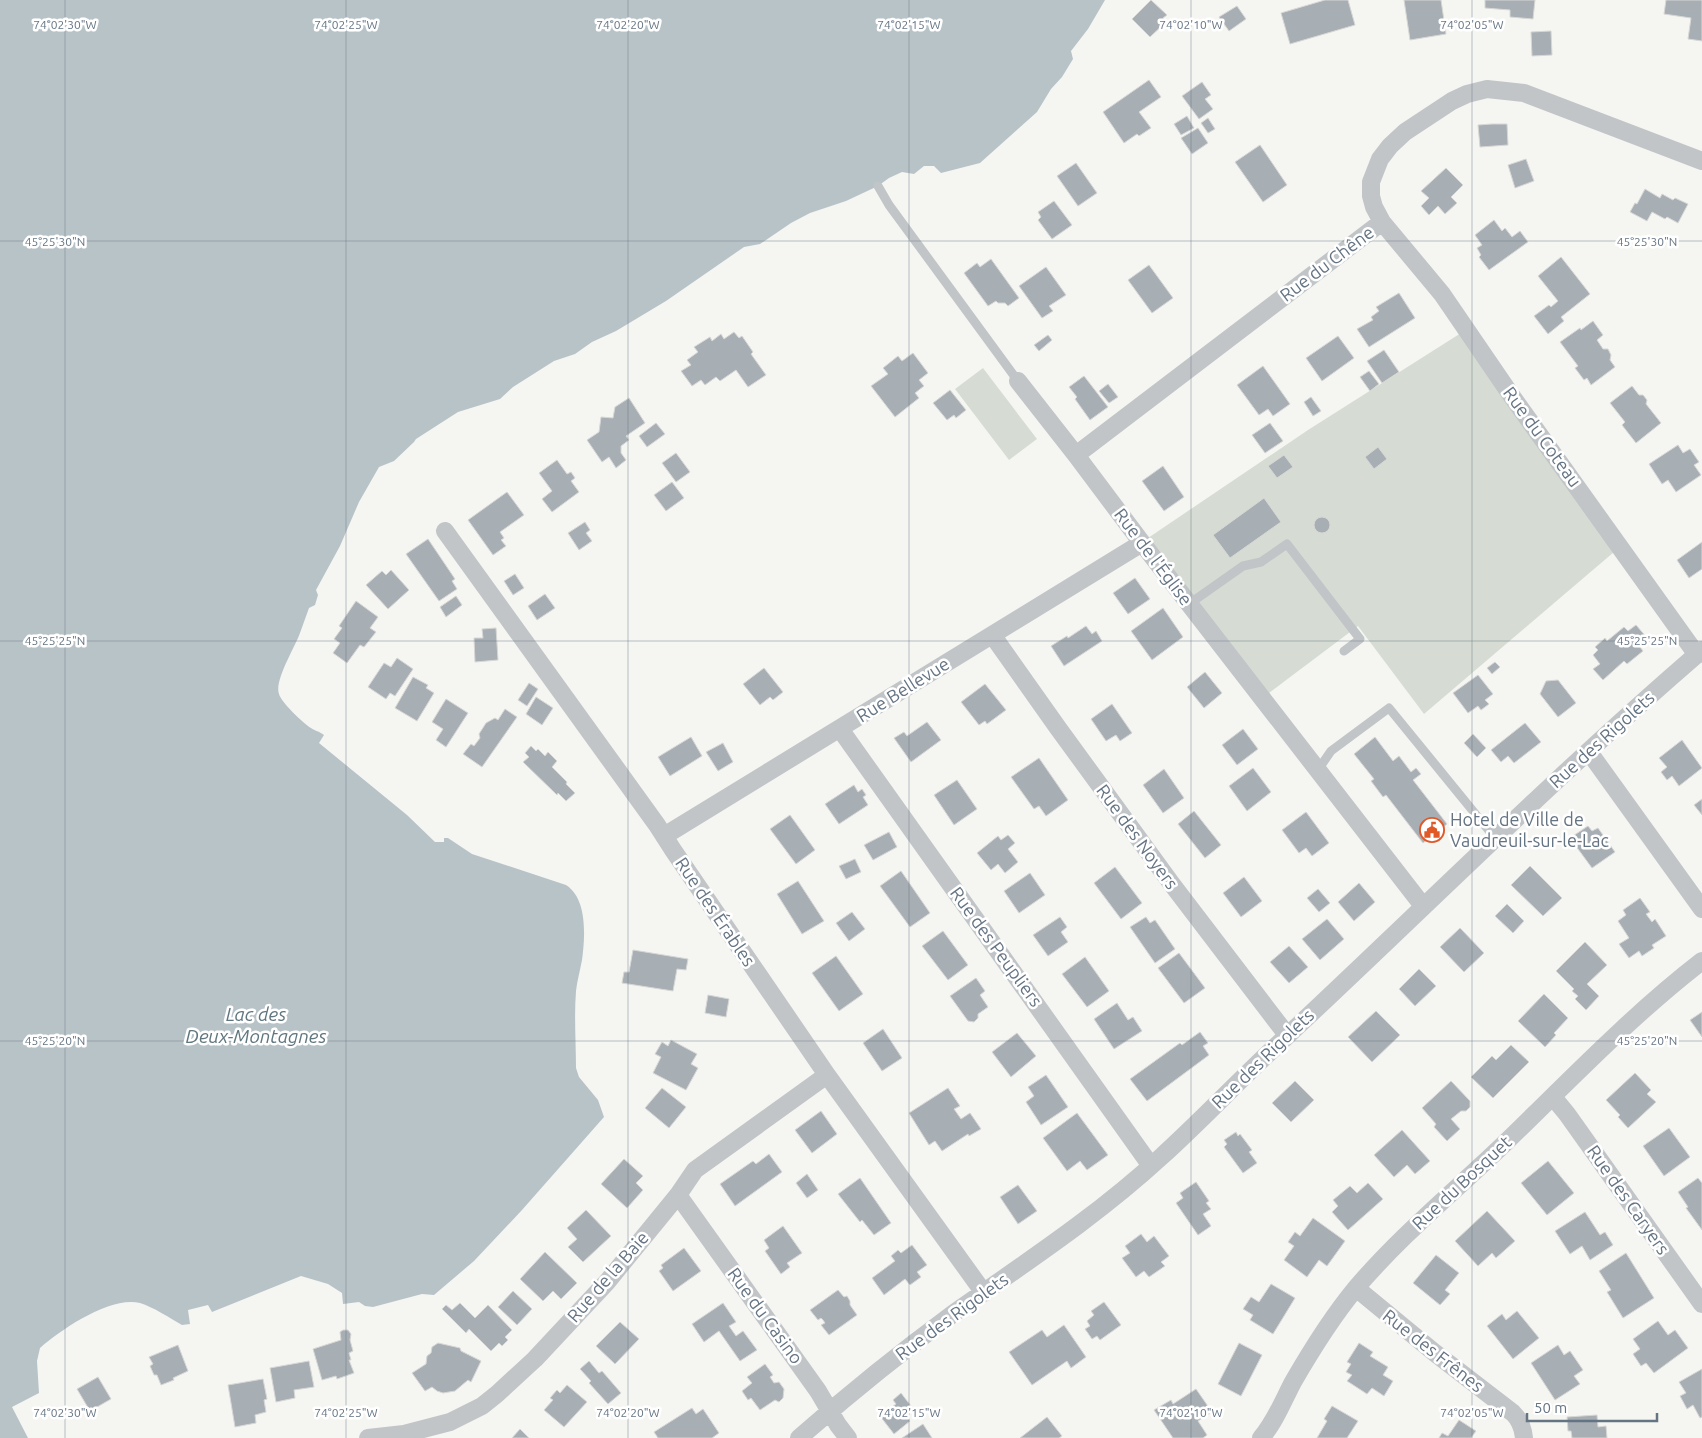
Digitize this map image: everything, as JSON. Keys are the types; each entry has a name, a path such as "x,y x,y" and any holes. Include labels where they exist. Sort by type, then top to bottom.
{"street":[{"name":"Rue du Chêne","path":"1076,455 1382,222 1374,207 1371,196 1371,182 1380,159 1390,146 1412,128 1452,101 1479,90 1497,89 1524,93 1702,161"},
{"name":"Rue du Coteau","path":"1382,222 1442,294 1501,380 1699,652"},
{"name":"Rue de l'Église","path":"1018,381 1423,906"},
{"name":"Rue des Érables","path":"446,531 664,836 827,1075 984,1293"},
{"name":"Rue Bellevue","path":"664,836 1142,544"},
{"name":"Rue des Noyers","path":"992,636 1170,883 1288,1035"},
{"name":"Rue des Rigolets","path":"799,1438 915,1343 1089,1218 1151,1166 1495,838 1699,652"},
{"name":"Rue des Peupliers","path":"840,729 1151,1166"},
{"path":"1589,752 1702,909"},
{"name":"Rue du Bosquet","path":"1261,1438 1272,1423 1309,1354 1335,1314 1356,1288 1434,1208 1653,1002 1702,961"},
{"name":"Rue de la Baie","path":"368,1438 390,1437 418,1431 450,1422 482,1406 535,1359 607,1282 701,1164 827,1075"},
{"name":"Rue des Caryers","path":"1553,1097 1702,1304"},
{"name":"Rue du Casino","path":"678,1195 818,1391 848,1438"},
{"name":"Rue des Frênes","path":"1356,1288 1435,1353 1513,1413 1522,1427 1524,1438"}],"lane":[{"name":"Rue de l'Église","path":"878,186 889,205 1018,381"},
{"path":"1189,604 1243,566 1261,562 1287,544 1360,639 1344,651"},
{"path":"1316,768 1322,764 1331,751 1389,708 1495,838"}],"shaded area":[{"path":"1461,333 1614,552 1424,714 1358,626 1269,693 1148,538 1308,430"},
{"path":"983,368 1037,439 1009,460 955,389"}],"water":[{"name":"Lac des Deux-Montagnes","path":"0,0 1105,0 1088,29 1071,51 1073,59 1037,112 980,163 941,173 934,166 924,166 914,174 902,172 846,201 810,213 791,223 760,244 744,247 666,301 616,331 592,342 575,354 554,361 513,387 500,399 458,412 416,439 394,461 379,467 359,502 340,546 316,590 318,595 315,605 309,608 279,681 279,694 298,717 311,728 324,735 319,743 407,815 435,842 444,842 444,838 448,838 472,854 566,885 573,891 582,909 584,930 582,960 575,1000 576,1068 579,1077 598,1100 604,1117 474,1261 434,1295 422,1294 373,1307 365,1306 359,1302 343,1304 342,1293 328,1284 301,1276 212,1312 208,1305 188,1310 190,1324 182,1325 140,1303 128,1302 115,1304 87,1316 40,1348 37,1361 39,1393 12,1407 28,1438 0,1438"}],"building":[{"path":"1151,0 1167,15 1163,18 1166,22 1150,37 1132,19"},
{"path":"1325,0 1348,0 1355,25 1290,44 1281,13"},
{"path":"1404,0 1441,0 1446,34 1410,40"},
{"path":"1485,0 1535,0 1533,19 1510,17 1510,10 1485,8"},
{"path":"1666,0 1702,0 1702,41 1688,39 1691,18 1664,14"},
{"path":"1237,6 1246,19 1229,31 1219,17"},
{"path":"1551,31 1552,55 1532,56 1531,32"},
{"path":"1149,80 1161,97 1139,112 1151,128 1139,136 1137,134 1124,143 1103,112"},
{"path":"1202,82 1211,95 1205,99 1213,109 1199,119 1182,96"},
{"path":"1187,116 1194,128 1181,135 1174,124"},
{"path":"1208,118 1215,129 1208,133 1201,123"},
{"path":"1507,124 1508,145 1480,147 1478,125"},
{"path":"1198,128 1208,143 1192,154 1181,138"},
{"path":"1260,145 1287,185 1263,202 1235,162"},
{"path":"1526,159 1534,181 1515,188 1508,165"},
{"path":"1076,163 1097,193 1078,206 1057,176"},
{"path":"1446,168 1463,185 1451,197 1457,203 1445,214 1438,206 1429,215 1421,206 1429,198 1421,191"},
{"path":"1645,189 1660,198 1662,194 1673,200 1675,198 1688,204 1678,223 1652,212 1647,221 1630,212"},
{"path":"1054,201 1072,225 1052,239 1038,220 1041,217 1038,212"},
{"path":"1494,220 1502,231 1505,228 1512,237 1520,231 1528,242 1489,270 1479,257 1481,255 1477,248 1482,245 1475,235"},
{"path":"1561,257 1590,294 1561,317 1564,321 1548,334 1534,316 1558,301 1538,276"},
{"path":"991,259 1019,298 1008,306 1005,303 998,303 996,301 988,306 964,273 977,263 980,267"},
{"path":"1149,265 1173,298 1152,313 1128,280"},
{"path":"1046,267 1066,295 1049,306 1053,311 1042,318 1019,286"},
{"path":"1399,293 1415,318 1369,347 1357,329 1373,320 1371,317 1379,311 1376,307"},
{"path":"1593,321 1603,335 1597,340 1603,349 1608,349 1611,355 1610,360 1615,367 1591,385 1587,378 1584,380 1575,368 1578,366 1560,342"},
{"path":"734,332 739,338 742,336 753,352 751,354 766,375 748,387 736,370 720,381 716,377 705,385 701,380 692,386 681,371 691,365 687,360 698,352 694,347 710,337 712,341 721,334 724,339"},
{"path":"1048,335 1052,340 1039,351 1034,345"},
{"path":"1338,336 1354,358 1322,381 1306,358"},
{"path":"1384,350 1399,372 1382,383 1367,361"},
{"path":"913,353 928,373 919,380 924,386 915,393 919,398 895,417 871,386 888,374 883,368 898,356 902,361"},
{"path":"1263,366 1290,404 1273,416 1268,409 1259,415 1237,385"},
{"path":"1369,371 1379,384 1370,391 1360,377"},
{"path":"1084,376 1108,407 1090,420 1069,387"},
{"path":"1108,384 1118,397 1109,403 1099,391"},
{"path":"1632,386 1639,395 1643,395 1647,400 1646,404 1661,423 1636,443 1622,425 1625,422 1610,403"},
{"path":"950,390 966,410 956,418 954,415 947,420 933,403"},
{"path":"1311,397 1321,411 1313,416 1304,402"},
{"path":"629,398 645,423 626,436 629,440 621,446 621,453 626,460 616,468 609,457 602,462 587,440 599,432 601,417 613,418 615,407"},
{"path":"656,423 665,434 647,447 639,436"},
{"path":"1270,423 1283,441 1265,453 1252,435"},
{"path":"1678,445 1683,453 1690,449 1699,462 1694,465 1701,475 1676,492 1668,480 1662,484 1649,464"},
{"path":"1378,447 1387,459 1374,469 1365,457"},
{"path":"676,453 690,472 676,482 662,463"},
{"path":"1284,455 1293,467 1277,478 1268,466"},
{"path":"557,460 567,474 571,472 575,478 571,481 579,492 552,512 542,499 552,491 539,473"},
{"path":"1163,466 1184,497 1164,511 1142,481"},
{"path":"672,482 684,498 666,511 654,495"},
{"path":"507,492 524,515 500,532 504,538 501,540 506,546 493,555 468,520"},
{"path":"1264,498 1281,522 1230,558 1213,535"},
{"path":"1319,517 1325,517 1330,522 1328,531 1319,533 1314,528 1314,522"},
{"path":"585,522 590,530 586,533 592,541 579,550 568,533"},
{"path":"428,539 455,579 452,581 457,589 439,601 406,554"},
{"path":"1702,542 1702,569 1689,578 1677,560"},
{"path":"391,570 409,590 388,609 366,585 382,571 386,575"},
{"path":"515,574 524,588 513,595 504,581"},
{"path":"1135,578 1150,599 1128,614 1113,593"},
{"path":"545,594 555,608 537,620 528,606"},
{"path":"456,596 462,605 446,617 440,607"},
{"path":"356,601 378,617 370,628 376,632 364,647 360,645 347,663 333,653 340,643 334,639 342,628 339,626"},
{"path":"1163,608 1183,637 1152,660 1131,631"},
{"path":"1636,625 1648,639 1640,647 1643,651 1627,664 1624,661 1603,680 1593,669 1600,664 1593,655 1598,650 1595,647 1605,638 1607,641 1624,627 1628,631"},
{"path":"1086,626 1092,634 1096,631 1102,641 1064,666 1051,646"},
{"path":"496,628 498,660 475,662 474,638 483,638 482,629"},
{"path":"397,658 413,669 395,696 390,693 386,699 368,687 384,663 391,667"},
{"path":"1495,662 1500,667 1492,674 1487,668"},
{"path":"764,668 783,692 773,700 770,697 760,705 743,684"},
{"path":"1205,672 1222,693 1204,708 1187,687"},
{"path":"1478,675 1493,694 1485,700 1489,704 1481,710 1478,706 1468,713 1453,693"},
{"path":"413,677 428,685 426,688 434,693 417,721 395,708"},
{"path":"1558,680 1576,703 1558,717 1540,694 1546,681"},
{"path":"529,683 538,689 527,706 518,700"},
{"path":"985,684 1006,710 987,724 985,721 979,725 961,702"},
{"path":"536,697 553,708 542,725 526,714"},
{"path":"446,699 468,713 446,747 436,740 443,729 432,722"},
{"path":"1112,704 1132,733 1120,741 1116,735 1106,741 1091,719"},
{"path":"505,709 517,717 482,767 463,754 471,744 474,746 480,738 479,734 486,723 495,718 498,720"},
{"path":"927,722 941,740 911,762 894,738 904,732 907,736"},
{"path":"1525,723 1541,742 1514,763 1508,756 1501,762 1491,750"},
{"path":"1243,729 1258,749 1237,765 1222,745"},
{"path":"1473,734 1486,748 1477,757 1464,743"},
{"path":"691,737 702,756 670,776 658,757"},
{"path":"1375,737 1393,761 1399,756 1411,772 1416,768 1421,774 1413,780 1447,824 1423,843 1386,795 1383,797 1371,781 1374,779 1354,754"},
{"path":"1682,740 1702,768 1679,786 1672,776 1667,780 1661,772 1667,767 1659,758"},
{"path":"723,743 733,762 718,771 706,752"},
{"path":"531,746 536,751 538,749 545,756 548,752 557,761 552,767 575,793 566,801 558,793 557,795 523,762 529,757 525,753"},
{"path":"1039,758 1068,800 1046,816 1039,806 1034,809 1011,777"},
{"path":"1253,768 1271,792 1247,811 1229,786"},
{"path":"1164,769 1184,798 1163,813 1143,785"},
{"path":"957,780 977,809 954,825 934,795"},
{"path":"854,785 858,792 862,789 866,795 863,797 868,805 839,824 825,804"},
{"path":"1702,799 1702,815 1694,805"},
{"path":"1194,811 1221,845 1205,858 1178,824"},
{"path":"1306,812 1329,843 1312,856 1306,848 1299,853 1282,830"},
{"path":"790,815 815,850 796,864 770,829"},
{"path":"1588,826 1592,831 1598,828 1615,852 1592,868 1570,838"},
{"path":"889,832 897,847 873,860 864,845"},
{"path":"1008,835 1015,843 1008,849 1018,862 1005,873 998,864 991,870 977,853 998,836 1001,840"},
{"path":"855,859 861,872 846,879 839,866"},
{"path":"1530,866 1562,898 1543,916 1511,885"},
{"path":"1115,867 1142,903 1121,919 1094,883"},
{"path":"901,871 930,913 910,927 880,886"},
{"path":"1030,873 1045,895 1019,913 1004,891"},
{"path":"1244,877 1262,901 1241,917 1223,893"},
{"path":"798,881 824,921 802,934 777,894"},
{"path":"1359,883 1375,902 1354,921 1338,902"},
{"path":"1318,889 1330,903 1319,912 1307,898"},
{"path":"1640,898 1650,912 1646,914 1652,922 1655,919 1666,936 1652,945 1654,948 1642,956 1639,951 1629,958 1619,944 1629,938 1618,921 1626,915 1623,910"},
{"path":"1507,904 1524,921 1513,933 1495,916"},
{"path":"852,912 865,929 849,941 836,923"},
{"path":"1060,917 1067,927 1061,932 1068,942 1048,956 1033,935"},
{"path":"1146,917 1150,923 1155,920 1175,949 1155,963 1130,927"},
{"path":"1327,919 1344,939 1320,960 1302,939"},
{"path":"1460,928 1484,953 1464,972 1440,947"},
{"path":"943,931 968,965 948,980 922,946"},
{"path":"1585,942 1607,965 1587,984 1599,996 1586,1010 1575,999 1578,996 1572,991 1574,989 1556,971"},
{"path":"1289,946 1308,967 1289,983 1270,962"},
{"path":"633,950 688,959 686,970 677,969 673,991 622,983 624,972 629,972"},
{"path":"1179,953 1205,988 1184,1003 1158,968"},
{"path":"836,956 863,994 839,1011 812,973"},
{"path":"1085,957 1109,991 1087,1007 1062,974"},
{"path":"1419,969 1436,986 1415,1006 1399,989"},
{"path":"976,978 985,991 980,995 988,1007 978,1014 978,1018 974,1022 968,1021 950,996"},
{"path":"1544,994 1568,1018 1554,1033 1556,1035 1545,1047 1518,1021"},
{"path":"708,995 729,999 726,1017 705,1013"},
{"path":"1117,1003 1128,1020 1133,1017 1142,1031 1114,1049 1094,1019"},
{"path":"1376,1011 1400,1035 1372,1062 1348,1037"},
{"path":"1702,1012 1702,1037 1690,1020"},
{"path":"883,1029 902,1058 882,1071 863,1043"},
{"path":"1200,1032 1208,1043 1203,1046 1209,1055 1147,1101 1130,1079 1180,1043 1182,1045"},
{"path":"1017,1033 1036,1056 1011,1077 992,1052"},
{"path":"671,1040 697,1054 691,1064 698,1068 686,1090 653,1073 661,1057 655,1054 662,1042 668,1046"},
{"path":"1511,1045 1529,1062 1493,1098 1471,1077 1492,1056 1496,1060"},
{"path":"1635,1073 1651,1090 1647,1094 1656,1102 1628,1128 1618,1117 1620,1115 1606,1100"},
{"path":"1046,1075 1068,1107 1041,1125 1026,1102 1034,1096 1028,1087"},
{"path":"1295,1081 1314,1100 1291,1122 1272,1103"},
{"path":"1451,1081 1470,1101 1470,1107 1451,1119 1460,1129 1447,1141 1434,1127 1436,1124 1422,1108"},
{"path":"662,1088 686,1107 669,1128 645,1108"},
{"path":"948,1088 960,1106 954,1109 961,1119 970,1113 981,1129 969,1136 968,1134 942,1151 935,1141 929,1145 909,1113"},
{"path":"821,1111 837,1134 812,1153 795,1130"},
{"path":"1077,1113 1108,1155 1087,1170 1080,1161 1067,1171 1043,1138"},
{"path":"1669,1128 1690,1157 1664,1176 1643,1146"},
{"path":"1402,1130 1430,1161 1415,1174 1407,1165 1394,1177 1374,1155"},
{"path":"1236,1132 1238,1136 1240,1134 1252,1150 1249,1152 1257,1163 1243,1173 1224,1147 1227,1144 1224,1140"},
{"path":"769,1154 782,1172 735,1206 720,1184 753,1161 756,1164"},
{"path":"624,1159 643,1176 636,1183 643,1190 627,1208 601,1184"},
{"path":"1548,1161 1574,1193 1547,1215 1521,1183"},
{"path":"807,1174 818,1190 807,1198 796,1183"},
{"path":"860,1178 891,1223 874,1235 862,1220 860,1222 838,1194"},
{"path":"1698,1178 1702,1183 1702,1230 1686,1208 1688,1207 1678,1192"},
{"path":"1196,1182 1209,1201 1206,1203 1211,1209 1203,1214 1211,1226 1198,1235 1176,1203 1183,1198 1180,1193"},
{"path":"1368,1183 1383,1199 1348,1230 1332,1212 1338,1206 1333,1200 1350,1186 1357,1193"},
{"path":"1018,1185 1037,1211 1018,1224 1000,1197"},
{"path":"586,1210 611,1236 583,1262 568,1247 577,1239 567,1228"},
{"path":"1487,1211 1515,1241 1496,1258 1492,1253 1478,1266 1455,1241"},
{"path":"1585,1212 1600,1235 1605,1232 1613,1245 1590,1260 1582,1246 1570,1254 1555,1231"},
{"path":"1313,1218 1345,1241 1327,1266 1319,1260 1307,1277 1284,1260 1294,1246 1288,1242 1295,1232 1300,1236"},
{"path":"783,1226 802,1253 787,1263 790,1267 781,1274 765,1251 769,1248 764,1240"},
{"path":"1141,1234 1147,1242 1154,1236 1169,1256 1161,1262 1165,1266 1149,1277 1144,1271 1136,1277 1122,1258 1130,1253 1125,1246"},
{"path":"912,1245 927,1265 917,1272 921,1277 910,1285 905,1279 884,1295 872,1278 895,1261 891,1256 898,1250 901,1253"},
{"path":"684,1248 701,1271 673,1291 659,1271 663,1268 661,1265"},
{"path":"545,1252 577,1283 561,1299 553,1291 543,1301 520,1279"},
{"path":"1626,1253 1654,1298 1623,1318 1607,1292 1611,1290 1599,1271"},
{"path":"1436,1255 1459,1273 1445,1290 1450,1294 1440,1305 1413,1283"},
{"path":"1271,1284 1295,1298 1273,1334 1250,1320 1253,1315 1243,1309 1251,1297 1259,1302"},
{"path":"838,1290 844,1297 847,1296 850,1305 857,1315 829,1335 821,1325 825,1323 823,1320 821,1318 818,1320 810,1310"},
{"path":"513,1291 532,1309 517,1325 498,1307"},
{"path":"1104,1302 1121,1325 1100,1340 1097,1336 1092,1339 1085,1329 1090,1326 1087,1321 1094,1315 1091,1311"},
{"path":"460,1303 475,1318 488,1305 512,1330 505,1337 508,1340 502,1346 499,1343 491,1351 469,1329 466,1333 442,1309 446,1305 452,1310"},
{"path":"723,1303 736,1322 729,1326 736,1336 743,1331 757,1350 740,1361 719,1331 704,1342 692,1324"},
{"path":"1517,1311 1539,1338 1513,1359 1487,1326 1502,1314 1506,1320"},
{"path":"1658,1321 1668,1335 1675,1330 1688,1348 1654,1373 1646,1363 1641,1366 1633,1354 1640,1349 1633,1339"},
{"path":"620,1322 639,1339 615,1364 596,1346"},
{"path":"1064,1325 1086,1357 1071,1368 1067,1361 1032,1385 1009,1352 1042,1330 1047,1337"},
{"path":"348,1330 351,1334 350,1340 353,1351 349,1353 351,1360 349,1360 354,1373 337,1379 336,1376 322,1380 313,1349 341,1340 340,1332"},
{"path":"438,1343 460,1348 461,1351 481,1361 471,1382 468,1380 455,1391 443,1393 432,1387 425,1391 412,1373 426,1364 427,1356 431,1353 432,1347"},
{"path":"1239,1343 1262,1355 1241,1396 1218,1384"},
{"path":"1359,1343 1373,1352 1370,1356 1388,1367 1383,1375 1393,1381 1384,1396 1372,1388 1367,1394 1347,1381 1352,1375 1346,1372 1351,1364 1347,1362"},
{"path":"178,1345 188,1371 173,1378 174,1380 161,1385 157,1375 154,1375 150,1366 153,1364 149,1357"},
{"path":"1558,1345 1564,1355 1570,1351 1583,1370 1574,1376 1580,1384 1555,1400 1531,1363"},
{"path":"309,1361 314,1387 294,1390 295,1398 276,1402 270,1368"},
{"path":"589,1361 599,1373 602,1371 621,1393 608,1404 589,1383 591,1381 580,1369"},
{"path":"765,1364 773,1375 770,1377 774,1383 779,1382 784,1389 783,1398 779,1402 775,1400 760,1410 751,1398 748,1400 742,1391 752,1383 747,1377"},
{"path":"1702,1369 1702,1417 1700,1418 1693,1405 1687,1409 1680,1396 1686,1393 1679,1382"},
{"path":"98,1377 111,1399 90,1411 77,1389"},
{"path":"263,1379 267,1399 264,1400 266,1412 255,1415 256,1423 235,1427 228,1385"},
{"path":"567,1385 587,1402 564,1427 544,1410 553,1400 550,1398 557,1390 560,1393"},
{"path":"1196,1389 1212,1412 1198,1421 1207,1435 1203,1438 1173,1438 1154,1410 1171,1400 1173,1404"},
{"path":"901,1393 911,1406 903,1412 910,1421 894,1434 880,1416 896,1404 893,1400"},
{"path":"1332,1406 1358,1421 1347,1438 1317,1438 1327,1421 1324,1419"},
{"path":"692,1408 696,1414 703,1409 719,1433 712,1438 658,1438 654,1432"},
{"path":"1597,1415 1598,1427 1606,1426 1607,1438 1572,1438 1571,1431 1568,1431 1567,1417"},
{"path":"1047,1417 1062,1436 1059,1438 1020,1438"},
{"path":"1459,1420 1476,1431 1471,1438 1439,1438 1442,1433 1448,1436"},
{"path":"923,1424 932,1438 902,1438"},
{"path":"520,1429 529,1438 512,1438"}],"place":[{"name":"Hotel de Ville de Vaudreuil-sur-le-Lac","path":"1432,830"}]}
